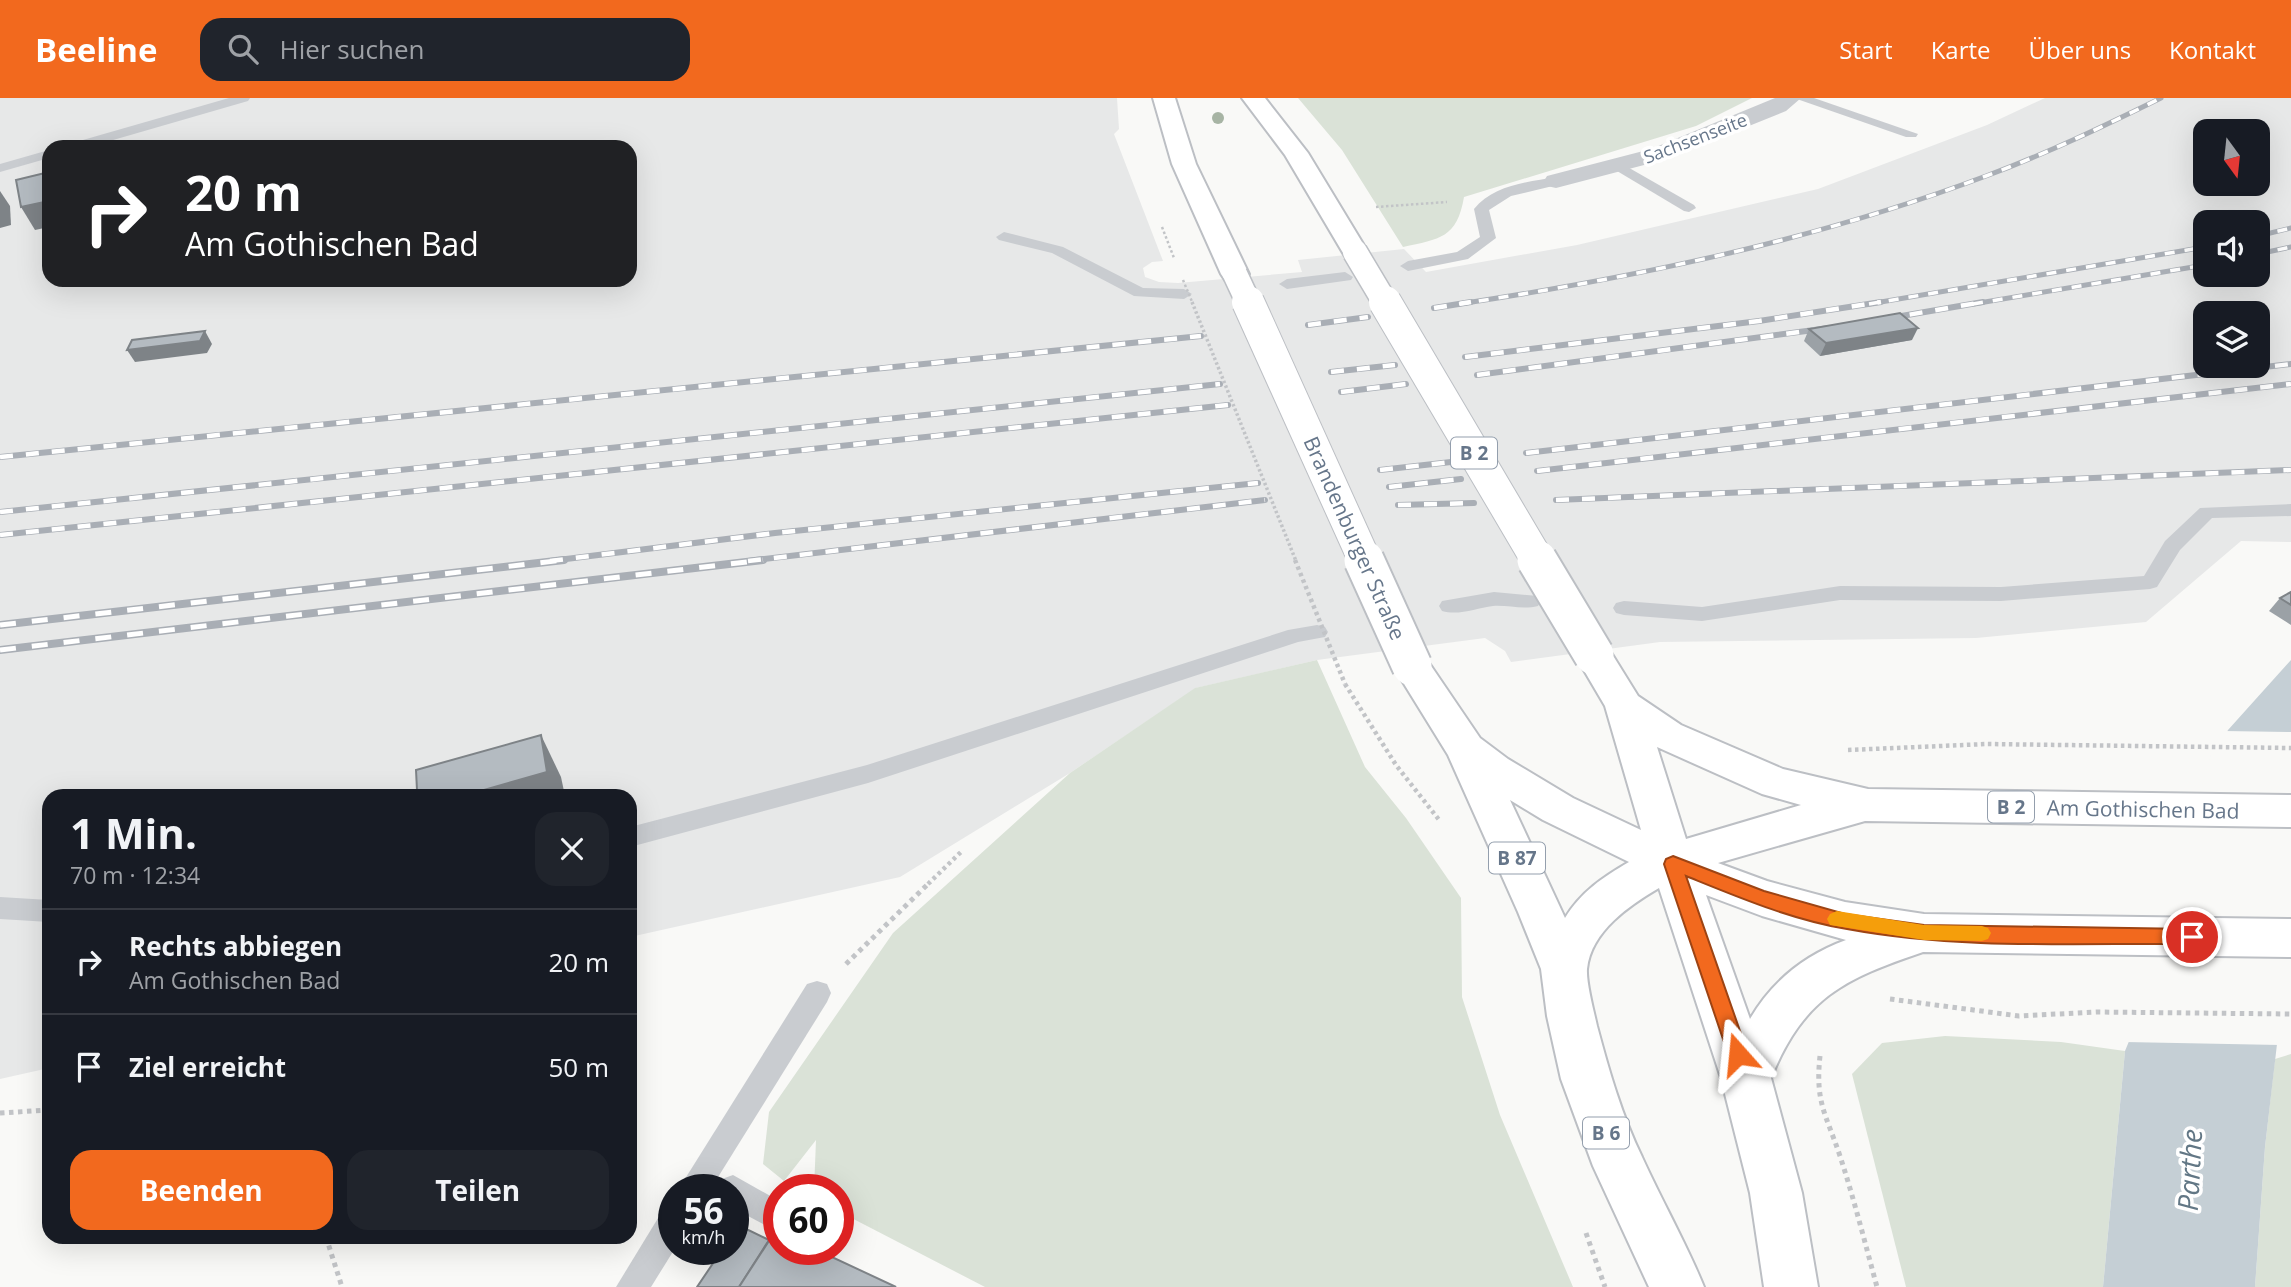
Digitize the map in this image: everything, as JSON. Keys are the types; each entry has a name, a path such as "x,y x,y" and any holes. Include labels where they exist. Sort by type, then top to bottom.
{"main road":[{"name":"Brandenburger Straße","path":"1164,98 1166,116 1184,162 1412,666 1466,749 1564,969 1586,1079 1619,1166 1677,1287"},
{"name":"B 2","path":"1253,98 1296,153 1350,264 1624,706"},
{"name":"Am Gothischen Bad","path":"1624,706 1667,735 1736,767 1776,783 1868,805 2291,811"},
{"path":"1624,706 1673,864 1746,1078 1776,1193 1791,1287"},
{"path":"1466,749 1558,810 1673,864 1762,898 1845,921 1924,933 2291,938"},
{"name":"Am Gothischen Bad","path":"1673,864 1736,839 1868,805"},
{"path":"1564,969 1581,927 1600,905 1631,882 1673,864"},
{"path":"1746,1078 1760,1040 1777,1014 1801,988 1835,965 1876,947 1924,933"}],"street":[{"name":"Sachsenseite","path":"1556,181 1659,155 1790,98"}],"lane":[{"path":"98,140 243,98"},
{"path":"1801,98 1911,134"},
{"path":"0,169 42,156"},
{"path":"1617,165 1689,208"},
{"path":"1408,266 1462,256 1488,238 1481,209 1490,200 1519,189 1556,181"},
{"path":"1004,237 1057,250 1140,293 1184,287"},
{"path":"1287,284 1350,264"},
{"path":"1624,608 1702,614 1840,593 2001,594 2150,582 2172,546 2207,512 2291,510"},
{"path":"1450,606 1494,599 1530,601"},
{"path":"637,835 868,774 1296,635 1317,632"},
{"path":"0,908 42,911"},
{"path":"703,1174 817,993"},
{"path":"749,1200 762,1209"},
{"path":"632,1287 658,1246"}],"path":[{"path":"1375,207 1451,202"},
{"path":"1184,287 1345,684 1396,765 1441,822"},
{"path":"1925,745 2291,748"},
{"path":"817,993 964,850"},
{"path":"2019,1016 2096,1012 2291,1014"},
{"path":"0,1113 42,1110"},
{"path":"1840,1155 1877,1287"},
{"path":"328,1244 342,1287"}],"shaded area":[{"path":"0,98 1117,98 1119,129 1114,134 1163,261 1152,262 1143,268 1145,277 1159,282 1178,283 1302,272 1298,260 1404,249 1426,272 1577,245 1818,189 1987,125 2045,98 2291,98 2291,542 2241,541 2146,622 1976,638 1660,642 1511,662 1505,651 1485,638 1317,660 1196,688 1070,773 900,877 637,935 637,789 42,789 42,1070 0,1079"},
{"path":"1298,98 1752,98 1696,126 1464,197 1457,221 1445,234 1427,242 1403,247 1342,150"},
{"path":"1317,660 1365,767 1406,818 1461,898 1462,997 1500,1115 1573,1287 985,1287 854,1219 854,1174 815,1174 816,1140 789,1174 775,1174 763,1164 769,1112 893,933 1070,773 1195,688"},
{"path":"1945,1036 2061,1042 2125,1051 2103,1287 1906,1287 1852,1074 1882,1043"},
{"path":"2291,1054 2291,1287 2255,1287 2265,1147 2275,1059"}],"water":[{"name":"Parthe","path":"2291,660 2291,924 2265,1147 2255,1287 2103,1287 2125,1051 2141,1012 2214,756 2228,730"}],"pier":[{"path":"2224,731 2291,732 2291,954 2280,1045 2125,1042 2138,1011 2211,755"}],"building":[{"path":"42,174 42,202 21,207 16,180"},
{"path":"1900,313 1918,328 1826,343 1809,329"},
{"path":"205,331 200,341 127,350 132,340"},
{"path":"2291,592 2291,605 2280,598"},
{"path":"541,735 547,772 488,789 417,789 416,770"},
{"path":"749,1230 763,1237 763,1249 739,1287 697,1287 712,1265 749,1265"},
{"path":"763,1250 763,1265 849,1265 896,1287 739,1287"}],"railway":[{"path":"1459,304 1660,269 1792,238 1857,219 1922,199 2008,167 2161,98"},
{"path":"2270,233 2291,228"},
{"path":"2270,251 2291,247"},
{"path":"1878,302 2193,249"},
{"path":"1973,304 2193,267"},
{"path":"1434,308 1471,302"},
{"path":"1465,357 1759,321 1878,302"},
{"path":"1869,304 1878,302"},
{"path":"1884,319 1983,302"},
{"path":"1308,325 1368,317"},
{"path":"1477,375 1829,328"},
{"path":"0,457 1201,336"},
{"path":"1526,453 2291,364"},
{"path":"1331,372 1395,365"},
{"path":"0,512 1220,384"},
{"path":"1341,392 1406,384"},
{"path":"1537,471 2291,384"},
{"path":"0,535 1228,405"},
{"path":"1380,470 1451,462"},
{"path":"1556,500 2291,470"},
{"path":"1389,487 1461,479"},
{"path":"550,561 775,533 1258,483"},
{"path":"748,561 1265,500"},
{"path":"1398,505 1474,503"},
{"path":"0,625 564,560"},
{"path":"0,650 763,560"}],"slow traffic":[{"path":"1837,919 1924,933 1982,933"}],"route":[{"path":"1738,1054 1673,864 1762,898 1845,921 1924,933 2192,937"}]}
